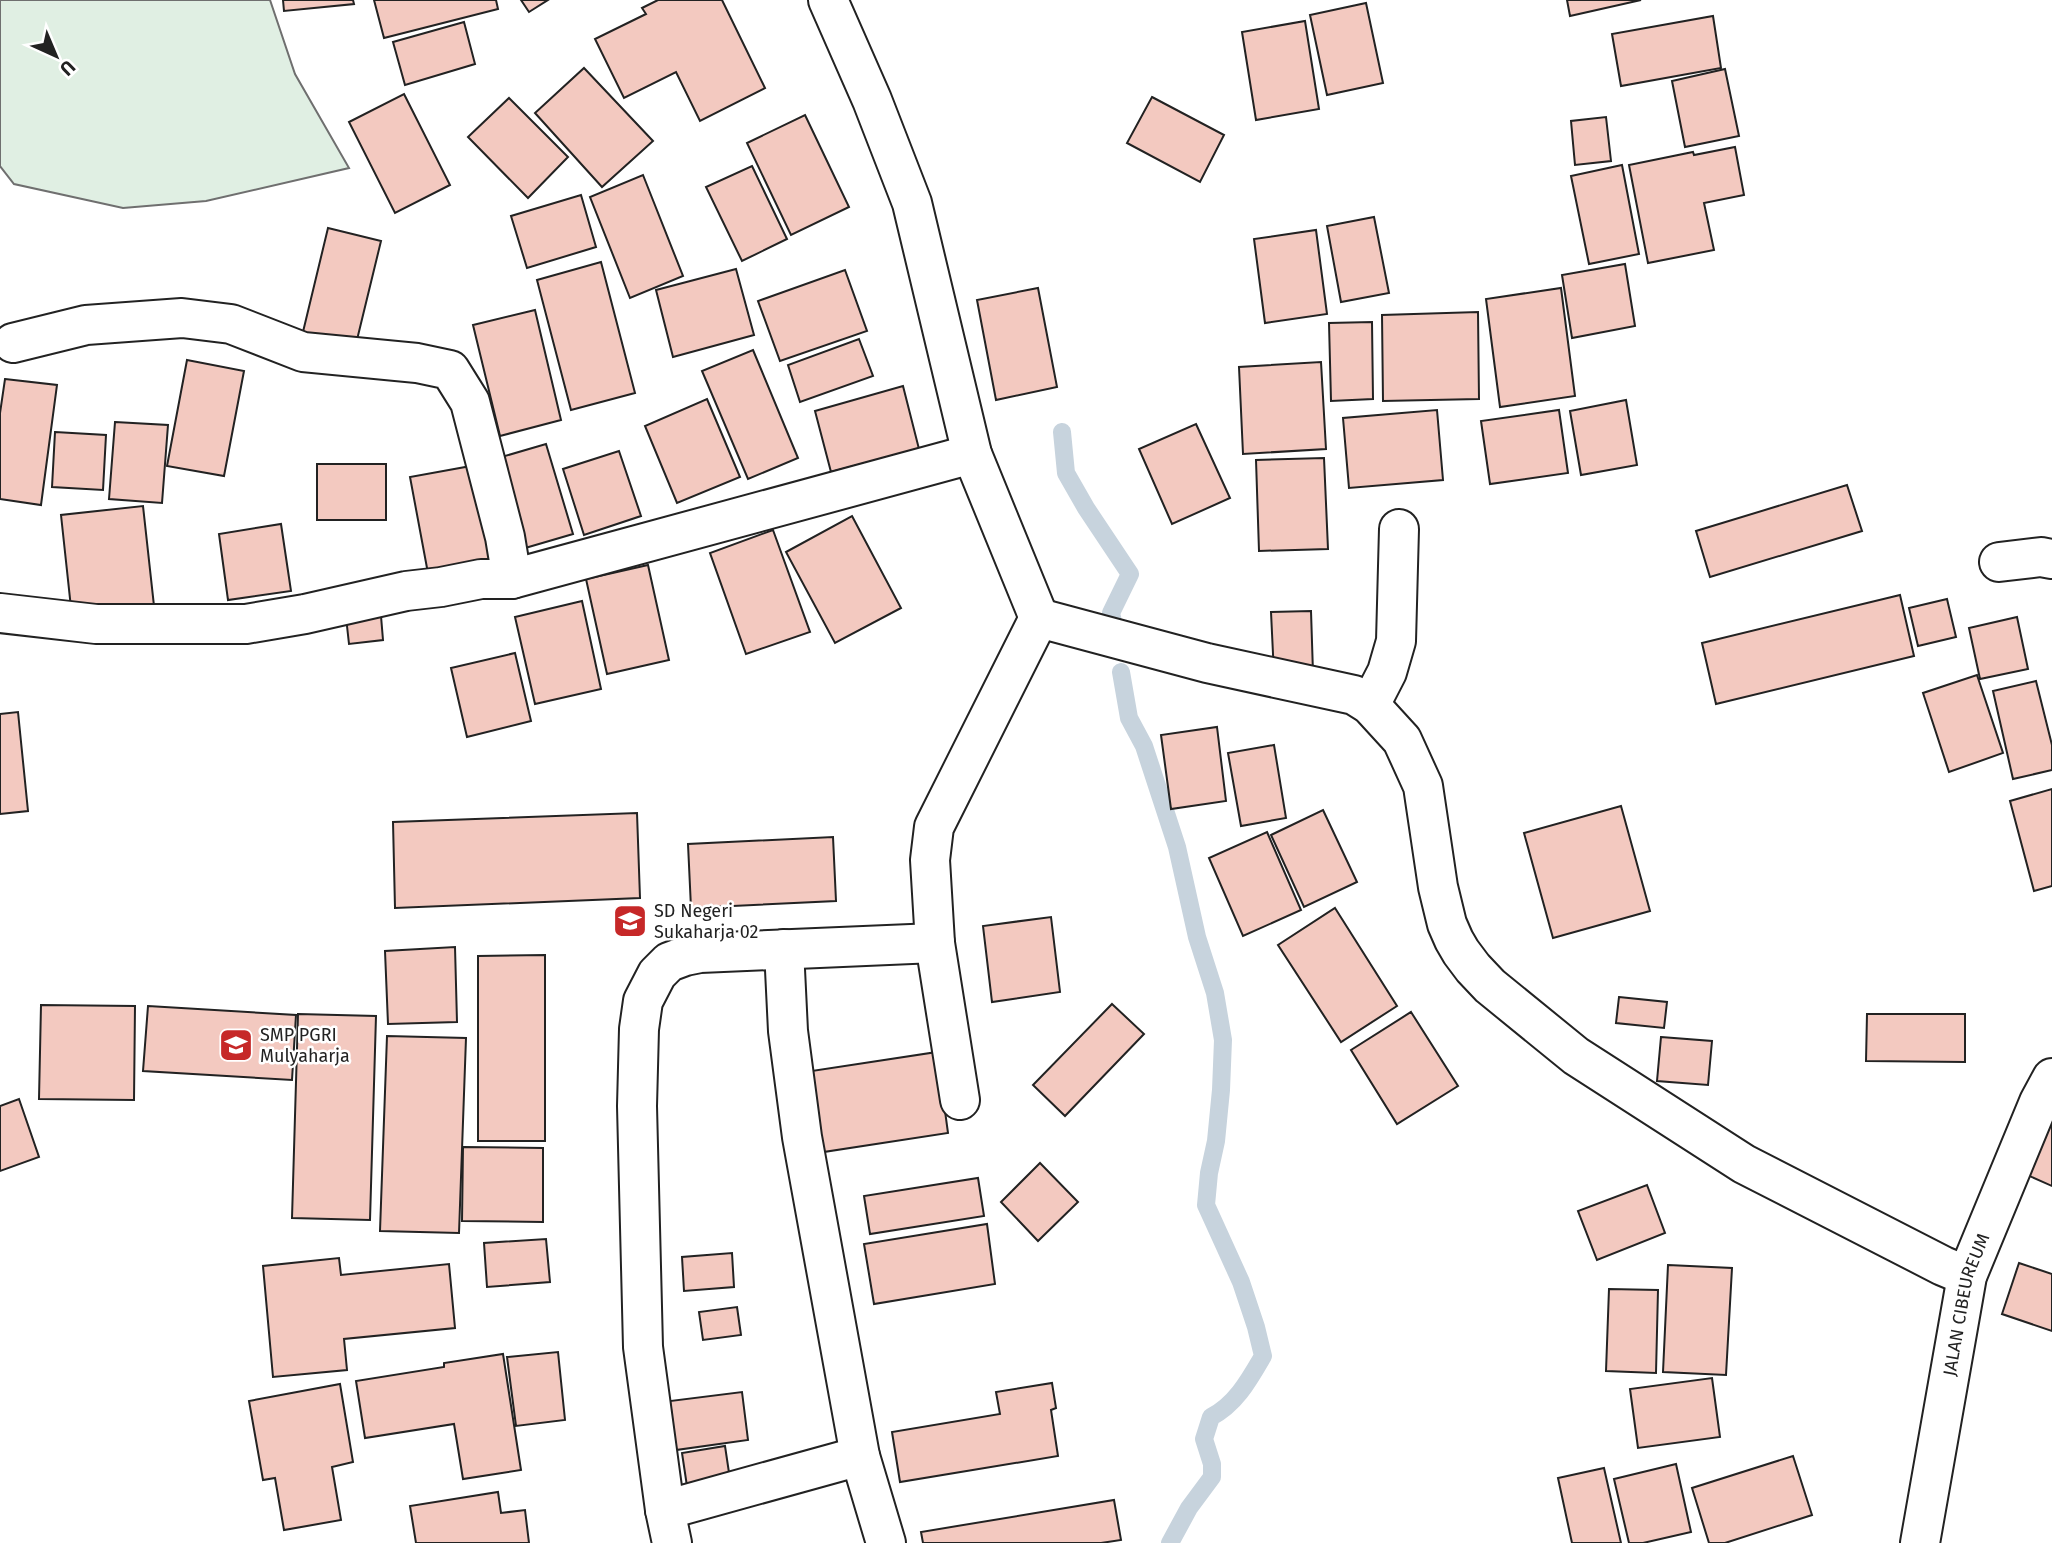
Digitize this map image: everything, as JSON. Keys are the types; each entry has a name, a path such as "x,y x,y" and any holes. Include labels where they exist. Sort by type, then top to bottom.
{"street":[{"path":"828,0 872,100 912,203 972,454 1039,618 934,827 930,860 935,943 960,1100"},
{"path":"13,344 86,324 182,318 231,324 303,352 417,363 450,370 470,402 505,537 512,579"},
{"path":"0,613 96,624 246,624 305,614 405,591 481,579 512,579 972,454"},
{"path":"1370,705 1387,672 1396,641 1399,529"},
{"path":"1999,562 2041,556 2052,559"},
{"path":"1039,618 1206,663 1354,695 1370,705 1402,740 1423,786 1438,887 1447,924 1461,952 1490,986 1576,1056 1744,1164 1967,1276"},
{"path":"860,1456 668,1527 643,1347 637,1106 639,1029 643,1001 657,974 669,962 700,953 935,943"},
{"path":"784,949 788,1031 802,1137 860,1456 886,1543"},
{"name":"JALAN CIBEUREUM","path":"1920,1543 1967,1276 2039,1102 2052,1078"}],"green space":[{"path":"0,0 270,0 295,74 349,168 206,201 123,208 14,184 0,166"}],"building":[{"path":"283,0 353,0 354,4 284,11"},
{"path":"374,0 496,0 498,9 384,38"},
{"path":"521,0 548,0 529,12"},
{"path":"658,0 722,0 765,88 700,121 676,72 624,98 595,39 646,14 642,8"},
{"path":"1567,0 1641,0 1570,16"},
{"path":"1366,3 1383,83 1327,95 1310,15"},
{"path":"1713,16 1721,68 1621,86 1612,34"},
{"path":"1305,21 1319,109 1256,120 1242,32"},
{"path":"464,22 475,64 405,85 393,42"},
{"path":"584,68 653,141 602,187 535,113"},
{"path":"1725,69 1739,136 1685,147 1672,81"},
{"path":"404,94 450,185 395,213 349,122"},
{"path":"1152,97 1224,135 1200,182 1127,143"},
{"path":"509,98 568,157 528,198 468,137"},
{"path":"805,115 849,207 791,235 747,143"},
{"path":"1606,117 1611,161 1575,165 1571,121"},
{"path":"1735,147 1744,195 1704,203 1714,250 1648,263 1629,165 1693,152 1694,155"},
{"path":"1622,165 1639,254 1589,264 1571,176"},
{"path":"752,166 787,239 742,261 706,187"},
{"path":"643,175 683,276 630,298 590,197"},
{"path":"581,195 596,247 527,268 511,216"},
{"path":"1374,217 1389,293 1341,302 1327,226"},
{"path":"328,228 381,241 355,348 302,336"},
{"path":"1316,230 1327,314 1265,323 1254,239"},
{"path":"601,262 635,393 571,410 537,280"},
{"path":"1625,264 1635,326 1572,338 1562,275"},
{"path":"736,269 754,335 673,357 656,290"},
{"path":"845,270 867,331 780,361 758,301"},
{"path":"1038,288 1057,387 996,400 977,300"},
{"path":"1561,288 1575,396 1500,407 1486,299"},
{"path":"535,310 561,420 500,436 473,325"},
{"path":"1478,312 1479,399 1383,401 1382,315"},
{"path":"1372,322 1373,399 1331,401 1329,323"},
{"path":"859,339 873,376 800,402 788,365"},
{"path":"753,350 798,458 748,479 702,371"},
{"path":"187,360 244,371 224,476 167,466"},
{"path":"1321,362 1326,449 1243,454 1239,367"},
{"path":"5,379 57,385 41,505 0,499 0,413"},
{"path":"903,386 919,449 831,472 815,411"},
{"path":"707,399 740,477 677,503 645,426"},
{"path":"1626,400 1637,465 1581,475 1570,411"},
{"path":"1437,410 1443,480 1349,488 1343,418"},
{"path":"1559,410 1568,473 1490,484 1481,421"},
{"path":"115,422 168,425 162,503 109,499"},
{"path":"1196,424 1230,498 1172,524 1139,449"},
{"path":"55,432 106,435 103,490 52,487"},
{"path":"546,444 573,534 515,551 488,461"},
{"path":"619,451 641,516 584,535 563,469"},
{"path":"1324,458 1328,549 1259,551 1256,460"},
{"path":"317,464 386,464 386,520 317,520"},
{"path":"482,464 502,569 430,584 410,477"},
{"path":"1847,485 1862,531 1710,577 1696,531"},
{"path":"143,506 154,606 72,617 61,515"},
{"path":"852,516 901,608 835,643 786,552"},
{"path":"281,524 291,591 228,600 219,534"},
{"path":"773,530 810,632 746,654 710,553"},
{"path":"648,565 669,660 607,674 586,579"},
{"path":"1900,595 1914,656 1716,704 1702,643"},
{"path":"1947,599 1956,637 1918,646 1909,608"},
{"path":"582,601 601,689 535,704 515,617"},
{"path":"380,604 383,640 349,644 345,608"},
{"path":"1311,611 1313,673 1274,675 1271,612"},
{"path":"2017,617 2028,669 1980,679 1969,628"},
{"path":"515,653 531,721 467,737 451,668"},
{"path":"1977,675 2003,753 1949,772 1923,693"},
{"path":"2036,681 2052,745 2052,770 2013,779 1993,691"},
{"path":"18,712 28,811 0,814 0,714"},
{"path":"1217,727 1226,801 1171,809 1161,735"},
{"path":"1274,745 1286,818 1241,826 1228,753"},
{"path":"2052,789 2052,886 2034,891 2010,801"},
{"path":"1621,806 1650,911 1553,938 1524,833"},
{"path":"1323,810 1357,882 1304,907 1271,835"},
{"path":"637,813 640,898 395,908 393,822"},
{"path":"1267,832 1301,910 1243,936 1209,858"},
{"path":"833,837 836,901 691,908 688,844"},
{"path":"1335,908 1397,1006 1341,1042 1278,945"},
{"path":"1051,917 1060,992 992,1002 983,926"},
{"path":"455,947 457,1022 388,1024 385,951"},
{"path":"545,955 545,1141 478,1141 478,956"},
{"path":"1619,997 1667,1002 1664,1028 1616,1023"},
{"path":"1112,1004 1144,1034 1065,1116 1033,1085"},
{"path":"41,1005 135,1006 134,1100 39,1099"},
{"path":"148,1006 296,1015 292,1080 143,1071"},
{"path":"1411,1012 1458,1086 1397,1124 1351,1050"},
{"path":"298,1014 376,1016 370,1220 292,1218"},
{"path":"1867,1014 1965,1014 1965,1062 1866,1061"},
{"path":"387,1036 466,1038 459,1233 380,1231"},
{"path":"1661,1037 1712,1041 1708,1085 1657,1081"},
{"path":"937,1052 948,1133 817,1153 805,1072"},
{"path":"19,1099 39,1157 0,1171 0,1106"},
{"path":"2052,1110 2052,1186 2025,1174"},
{"path":"463,1147 543,1148 543,1222 462,1221"},
{"path":"1040,1163 1078,1202 1038,1241 1001,1202"},
{"path":"978,1178 984,1216 870,1234 864,1196"},
{"path":"1647,1185 1665,1233 1597,1260 1578,1211"},
{"path":"987,1224 995,1284 874,1304 864,1244"},
{"path":"546,1239 550,1282 487,1287 484,1243"},
{"path":"732,1253 734,1287 684,1291 682,1257"},
{"path":"339,1258 341,1275 449,1264 455,1328 344,1339 347,1370 273,1377 263,1266"},
{"path":"2019,1263 2052,1274 2052,1331 2002,1314"},
{"path":"1668,1265 1732,1268 1726,1375 1663,1372"},
{"path":"1609,1289 1658,1290 1656,1373 1606,1371"},
{"path":"737,1307 741,1335 703,1340 699,1312"},
{"path":"558,1352 565,1420 516,1426 507,1357"},
{"path":"503,1354 521,1470 463,1479 454,1424 365,1438 356,1381 444,1367 444,1363"},
{"path":"1712,1378 1720,1437 1638,1448 1630,1389"},
{"path":"1052,1383 1056,1408 1051,1410 1058,1456 900,1482 892,1432 1000,1414 996,1392"},
{"path":"340,1384 353,1462 332,1467 341,1520 284,1530 275,1478 263,1480 249,1401"},
{"path":"742,1392 748,1440 676,1450 670,1401"},
{"path":"725,1446 731,1486 688,1493 682,1453"},
{"path":"1793,1456 1812,1515 1725,1543 1709,1543 1692,1488"},
{"path":"1676,1464 1691,1532 1643,1543 1629,1543 1614,1479"},
{"path":"1604,1468 1621,1543 1572,1543 1558,1478"},
{"path":"498,1492 501,1513 525,1510 529,1543 416,1543 410,1506"},
{"path":"1114,1500 1121,1540 1101,1543 923,1543 921,1532"}],"waterway":[{"path":"1062,432 1066,473 1130,574 1111,613 1113,622"},
{"path":"1121,672 1129,718 1144,746 1177,847 1197,937 1215,993 1223,1040 1221,1090 1206,1205 1241,1282 1263,1356 1235,1398 1211,1417 1204,1439 1212,1464 1212,1477 1189,1508 1170,1543"}],"place":[{"name":"SD Negeri Sukaharja 02","path":"630,921"},
{"name":"SMP PGRI Mulyaharja","path":"236,1045"}]}
